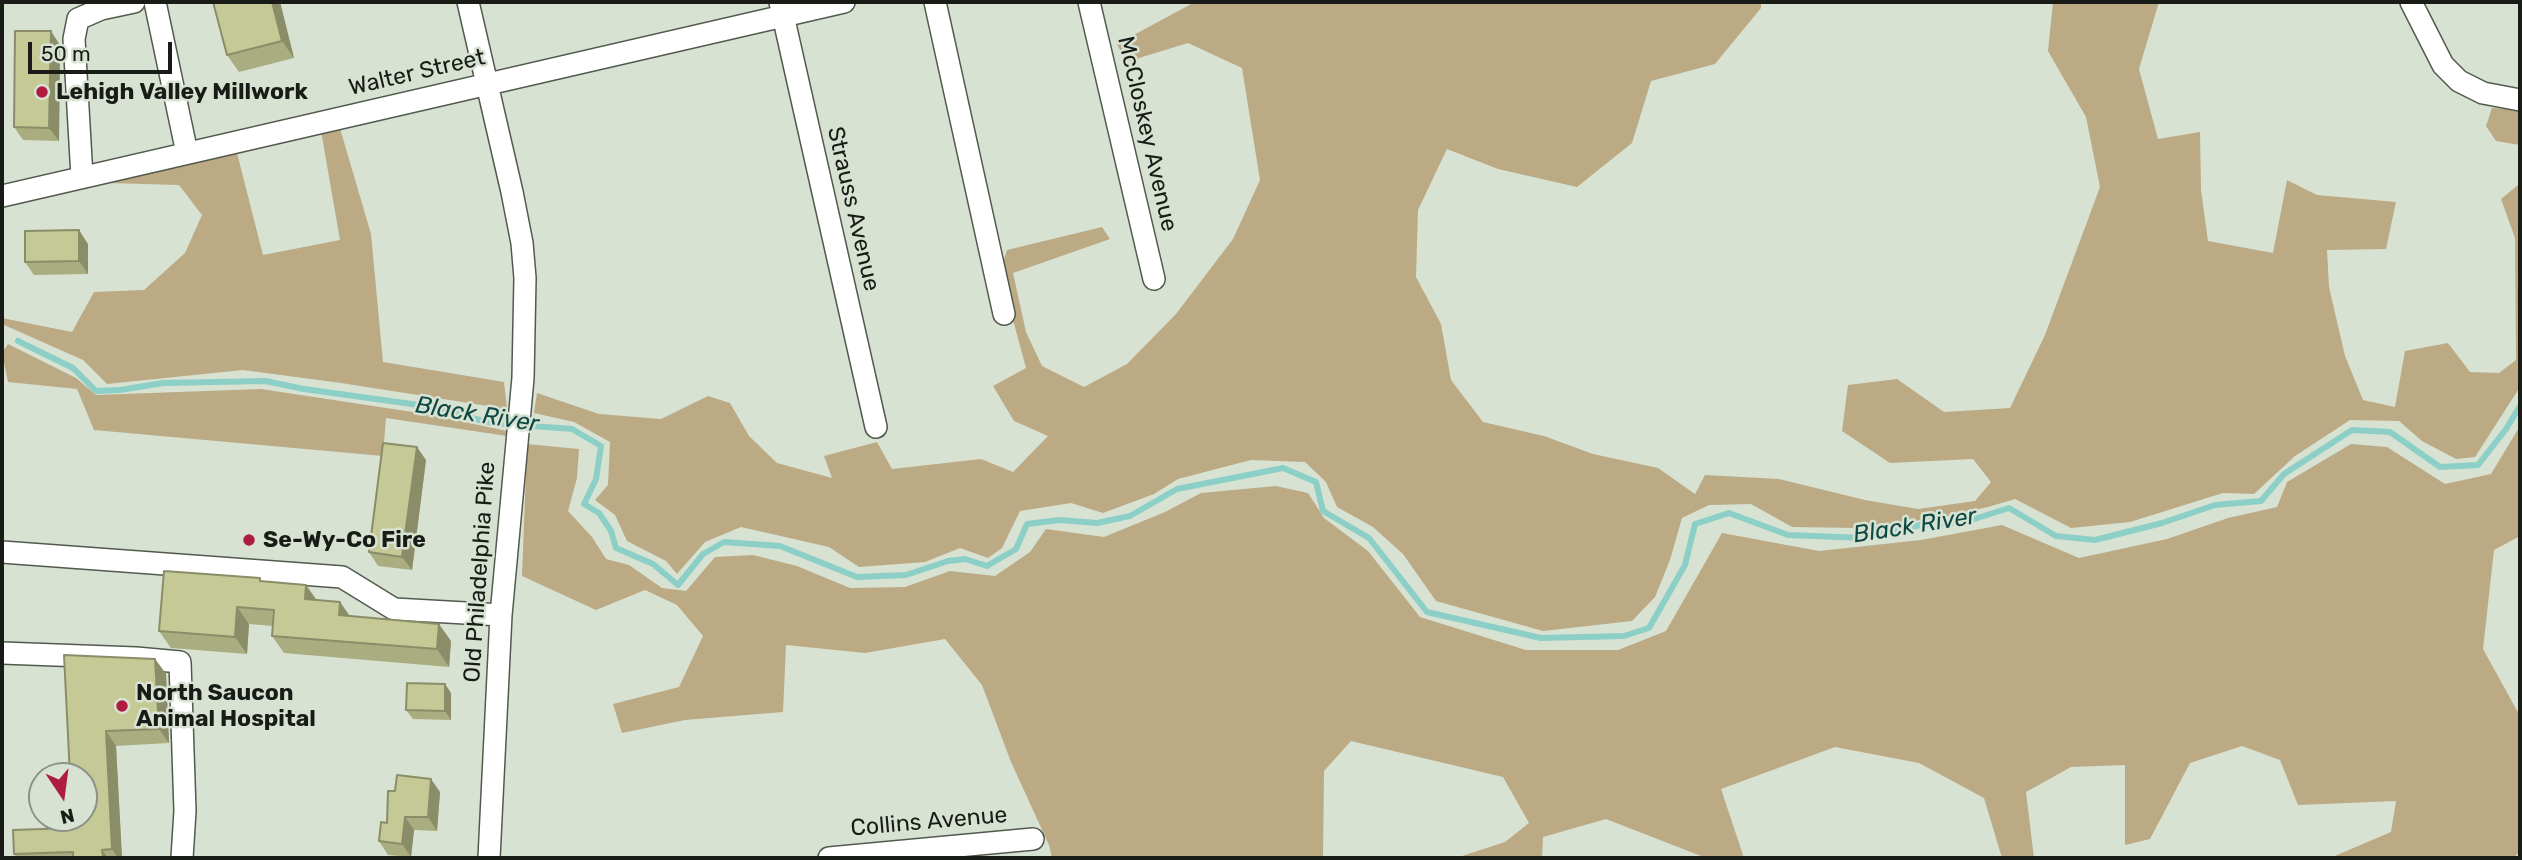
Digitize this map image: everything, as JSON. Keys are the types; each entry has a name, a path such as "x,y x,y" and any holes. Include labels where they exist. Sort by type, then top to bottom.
{"street":[{"path":"82,177 74,40 78,19 101,9 134,2"},
{"path":"155,2 187,153"},
{"name":"Old Philadelphia Pike","path":"468,2 489,84 522,243 526,278 520,413 501,615 489,858"},
{"name":"Walter Street","path":"2,196 489,84 781,9 844,2"},
{"path":"935,2 1003,314"},
{"name":"McCloskey Avenue","path":"1089,2 1154,279"},
{"path":"2411,2 2443,65 2459,81 2483,93 2520,100"},
{"name":"Strauss Avenue","path":"781,9 876,427"},
{"path":"2,552 342,578 394,609 501,615"},
{"path":"2,653 180,662 185,811 182,858"},
{"name":"Collins Avenue","path":"829,858 1033,839"}],"shaded area":[{"path":"1195,2 1761,2 1761,8 1715,64 1651,81 1632,143 1577,187 1498,169 1447,149 1418,210 1416,277 1441,324 1451,380 1483,422 1544,436 1593,454 1658,468 1695,494 1705,475 1779,479 1865,500 1918,509 1975,501 1991,482 1973,459 1890,463 1842,431 1848,385 1897,379 1944,412 2010,408 2045,335 2100,187 2086,117 2048,51 2053,2 2159,2 2139,69 2158,139 2200,132 2201,190 2208,241 2273,253 2287,180 2317,195 2396,202 2386,249 2327,250 2329,287 2345,356 2363,400 2395,407 2405,351 2448,343 2470,372 2499,373 2516,360 2515,238 2501,199 2518,185 2520,387 2475,457 2456,459 2422,441 2399,421 2350,420 2295,456 2254,494 2223,493 2130,522 2071,528 2015,499 1938,518 1856,528 1792,527 1751,504 1709,505 1682,518 1670,560 1655,597 1632,621 1543,631 1436,601 1403,554 1373,527 1337,507 1326,482 1305,462 1251,460 1178,479 1154,494 1103,513 1071,503 1020,511 1002,548 988,558 960,548 925,562 859,567 829,547 741,527 705,542 677,574 666,561 627,541 615,515 595,500 608,485 610,442 574,422 534,413 537,393 599,414 661,419 708,396 730,403 749,436 777,463 832,478 824,456 877,442 892,469 981,459 1013,472 1048,436 1014,421 993,386 1026,368 1003,283 1002,265 1007,250 1102,227 1110,239 1013,273 1026,332 1042,366 1084,387 1127,364 1176,314 1233,239 1260,180 1242,68 1188,43 1126,62 1117,44"},
{"path":"2492,108 2520,110 2520,145 2496,141 2486,126"},
{"path":"339,125 371,234 383,362 504,382 507,409 243,370 107,384 83,360 2,324 2,318 72,332 94,292 144,290 185,253 202,215 179,185 108,183 237,153 263,255 340,240 321,131"},
{"path":"8,344 76,378 96,395 261,389 426,414 507,431 507,436 386,418 383,456 94,430 77,389 8,382 2,353"},
{"path":"2520,426 2520,536 2494,550 2483,649 2520,716 2520,852 2513,858 2330,858 2391,832 2396,801 2298,805 2280,760 2242,746 2190,763 2150,839 2125,845 2125,765 2071,767 2026,792 2034,858 2002,858 1984,798 1919,763 1835,747 1721,789 1744,858 1702,858 1606,819 1543,837 1542,858 1456,858 1505,842 1529,823 1503,777 1351,741 1324,771 1323,858 1052,858 982,685 945,639 865,653 786,645 783,712 685,720 622,733 613,704 679,687 703,636 677,605 645,590 596,610 522,576 527,444 579,449 577,478 568,511 592,537 606,559 629,565 662,588 686,591 715,557 753,555 797,566 850,588 905,587 950,571 995,576 1030,552 1046,529 1104,537 1165,512 1201,493 1276,486 1308,493 1324,518 1368,551 1420,617 1526,650 1618,650 1666,631 1722,533 1819,551 1921,540 2002,525 2079,558 2167,539 2228,518 2277,507 2287,482 2351,444 2387,447 2445,484 2491,474"}],"building":[{"path":"213,2 272,2 282,41 227,55"},
{"name":"Lehigh Valley Millwork","path":"15,31 51,31 49,128 14,127"},
{"path":"79,230 79,261 25,262 25,231"},
{"path":"383,443 417,447 402,557 369,552"},
{"path":"164,571 260,578 260,581 306,585 305,599 340,602 339,615 439,624 437,649 272,636 274,610 237,607 235,637 159,631"},
{"path":"64,655 155,659 159,729 106,731 112,849 102,850 103,858 73,858 73,852 14,854 13,830 98,832 98,762 69,762"},
{"path":"407,683 445,684 445,711 406,710"},
{"path":"397,775 431,779 428,817 405,817 402,844 379,841 381,822 387,823 388,791 395,791"}],"waterway":[{"name":"Black River","path":"18,341 73,368 96,391 163,383 265,381 419,405 492,423 572,429 601,446 596,479 584,504 599,513 611,531 616,548 653,564 678,585 703,554 724,542 780,546 857,577 906,575 948,561 965,559 987,566 1016,549 1027,524 1059,520 1097,523 1130,516 1177,489 1283,468 1316,482 1323,511 1369,538 1427,612 1541,638 1624,636 1649,628 1685,565 1695,524 1729,513 1788,535 1864,538 1920,525 1965,522 2009,508 2056,536 2095,540 2162,523 2215,505 2261,501 2284,474 2352,430 2390,432 2440,467 2478,465 2520,406"}],"place":[{"name":"Lehigh Valley Millwork","path":"42,92"},
{"name":"Se-Wy-Co Fire","path":"249,540"},
{"name":"North Saucon Animal Hospital","path":"122,706"}]}
